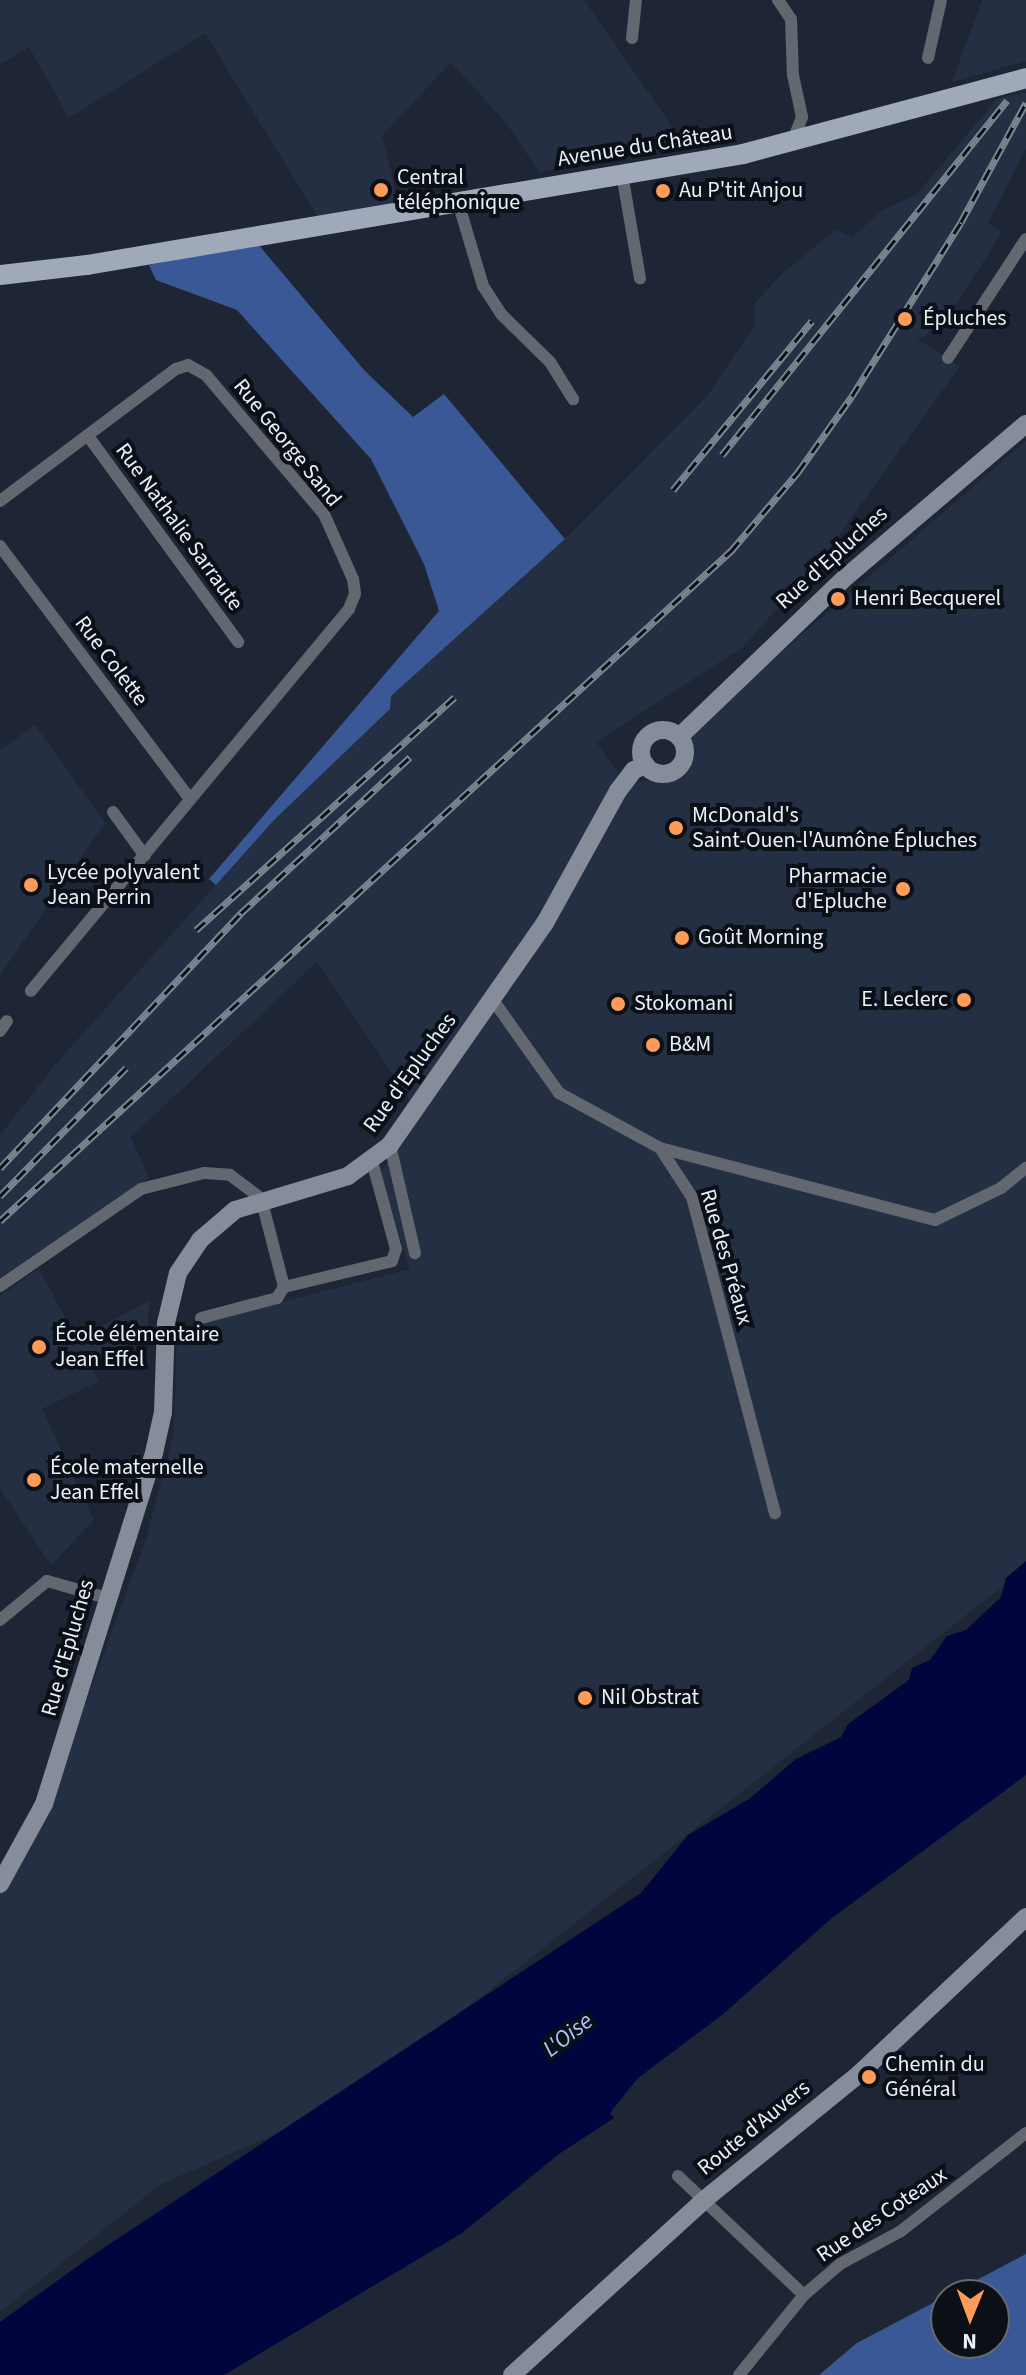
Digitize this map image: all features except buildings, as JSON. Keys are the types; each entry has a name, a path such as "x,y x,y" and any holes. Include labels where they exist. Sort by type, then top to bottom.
{"main road":[{"name":"Avenue du Château","path":"0,275 458,202 790,143 1017,80"}],"street":[{"path":"632,38 636,0"},
{"path":"778,0 791,19 793,75 802,117 790,143"},
{"path":"928,58 941,0"},
{"path":"802,117 824,134"},
{"path":"622,174 640,278"},
{"path":"458,202 483,286 502,315 550,362 573,399"},
{"path":"948,358 1026,239"},
{"name":"Rue George Sand","path":"0,501 188,365 206,375 324,514 353,579 349,609 31,991"},
{"name":"Rue d'Epluches","path":"679,737 852,572 1026,424"},
{"name":"Rue Nathalie Sarraute","path":"88,436 238,642"},
{"name":"Rue Colette","path":"0,546 190,799"},
{"path":"666,730 679,737 685,757 677,769 664,774 646,765 643,744 651,733 666,730"},
{"name":"Rue d'Epluches","path":"0,1884 44,1804 160,1431 166,1323 178,1273 218,1223 261,1198 348,1176 390,1145 545,923 618,791 634,770 646,765"},
{"path":"113,812 145,856"},
{"path":"493,1000 559,1093 660,1148 935,1220 1001,1188 1026,1168"},
{"path":"390,1145 415,1253"},
{"name":"Rue des Préaux","path":"660,1148 698,1214 775,1513"},
{"path":"201,1318 277,1298 284,1287 392,1261 396,1249 372,1161"},
{"path":"0,1286 89,1221 168,1179 222,1173 248,1184 261,1198 284,1287"},
{"path":"0,1620 47,1581 107,1598"},
{"name":"Route d'Auvers","path":"512,2375 704,2200 860,2073 1026,1917"},
{"name":"Rue des Coteaux","path":"739,2375 804,2295 840,2264 954,2193 1026,2133"},
{"path":"678,2176 804,2295"}],"shaded area":[{"path":"0,0 584,0 687,148 539,172 507,124 451,62 382,136 399,207 319,219 205,33 69,118 29,47 0,64"},
{"path":"982,0 1026,0 1026,61 952,82"},
{"path":"1026,92 1026,149 988,223 1002,232 941,328 933,325 925,338 916,338 960,366 827,552 743,647 596,742 627,785 680,772 688,733 1026,441 1026,1568 486,1993 313,2118 161,2184 0,2312 0,1886 36,1837 146,1539 174,1433 177,1329 410,1269 380,1173 419,1113 317,962 131,1137 149,1178 0,1278 0,1135 55,1065 274,820 390,709 391,696 565,539 708,395 755,325 754,304 782,274 835,230 852,237 883,210 917,194 997,99"},
{"path":"257,243 364,370 413,417 444,394 565,539 391,696 390,709 274,820 216,885 209,879 439,611 424,564 371,459 237,310 156,280 149,265"},
{"name":"Lycée polyvalent Jean Perrin","path":"35,725 105,823 0,975 0,750"},
{"path":"39,1269 77,1339 149,1301 147,1335 91,1364 99,1381 42,1409 94,1520 51,1565 0,1488 0,1296"},
{"path":"1026,2254 1026,2375 819,2375 857,2343 930,2304 930,2359 1010,2359 1010,2279 978,2279"}],"water":[{"name":"L'Oise","path":"1026,1561 1026,1775 832,1918 722,2015 638,2078 610,2113 614,2118 559,2154 462,2233 224,2375 0,2375 0,2322 93,2255 641,1893 688,1835 749,1799 796,1759 841,1737 848,1724 909,1680 912,1668 930,1660 947,1636 966,1630 1001,1597 1006,1578"}],"railway":[{"path":"722,455 1007,100"},
{"path":"0,1221 731,551 798,472 852,396 961,222 1026,103"},
{"path":"673,490 812,321"},
{"path":"196,930 455,697"},
{"path":"0,1168 241,913 410,757"},
{"path":"0,1196 126,1068"}],"place":[{"name":"Central téléphonique","path":"381,190"},
{"name":"Au P'tit Anjou","path":"663,191"},
{"name":"Épluches","path":"905,319"},
{"name":"Henri Becquerel","path":"838,599"},
{"name":"McDonald's Saint-Ouen-l'Aumône Épluches","path":"676,828"},
{"name":"Lycée polyvalent Jean Perrin","path":"31,885"},
{"name":"Pharmacie d'Epluche","path":"903,889"},
{"name":"Goût Morning","path":"682,938"},
{"name":"E. Leclerc","path":"964,1000"},
{"name":"Stokomani","path":"618,1004"},
{"name":"B&M","path":"653,1045"},
{"name":"École élémentaire Jean Effel","path":"39,1347"},
{"name":"École maternelle Jean Effel","path":"34,1480"},
{"name":"Nil Obstrat","path":"585,1698"},
{"name":"Chemin du Général","path":"869,2077"}]}
